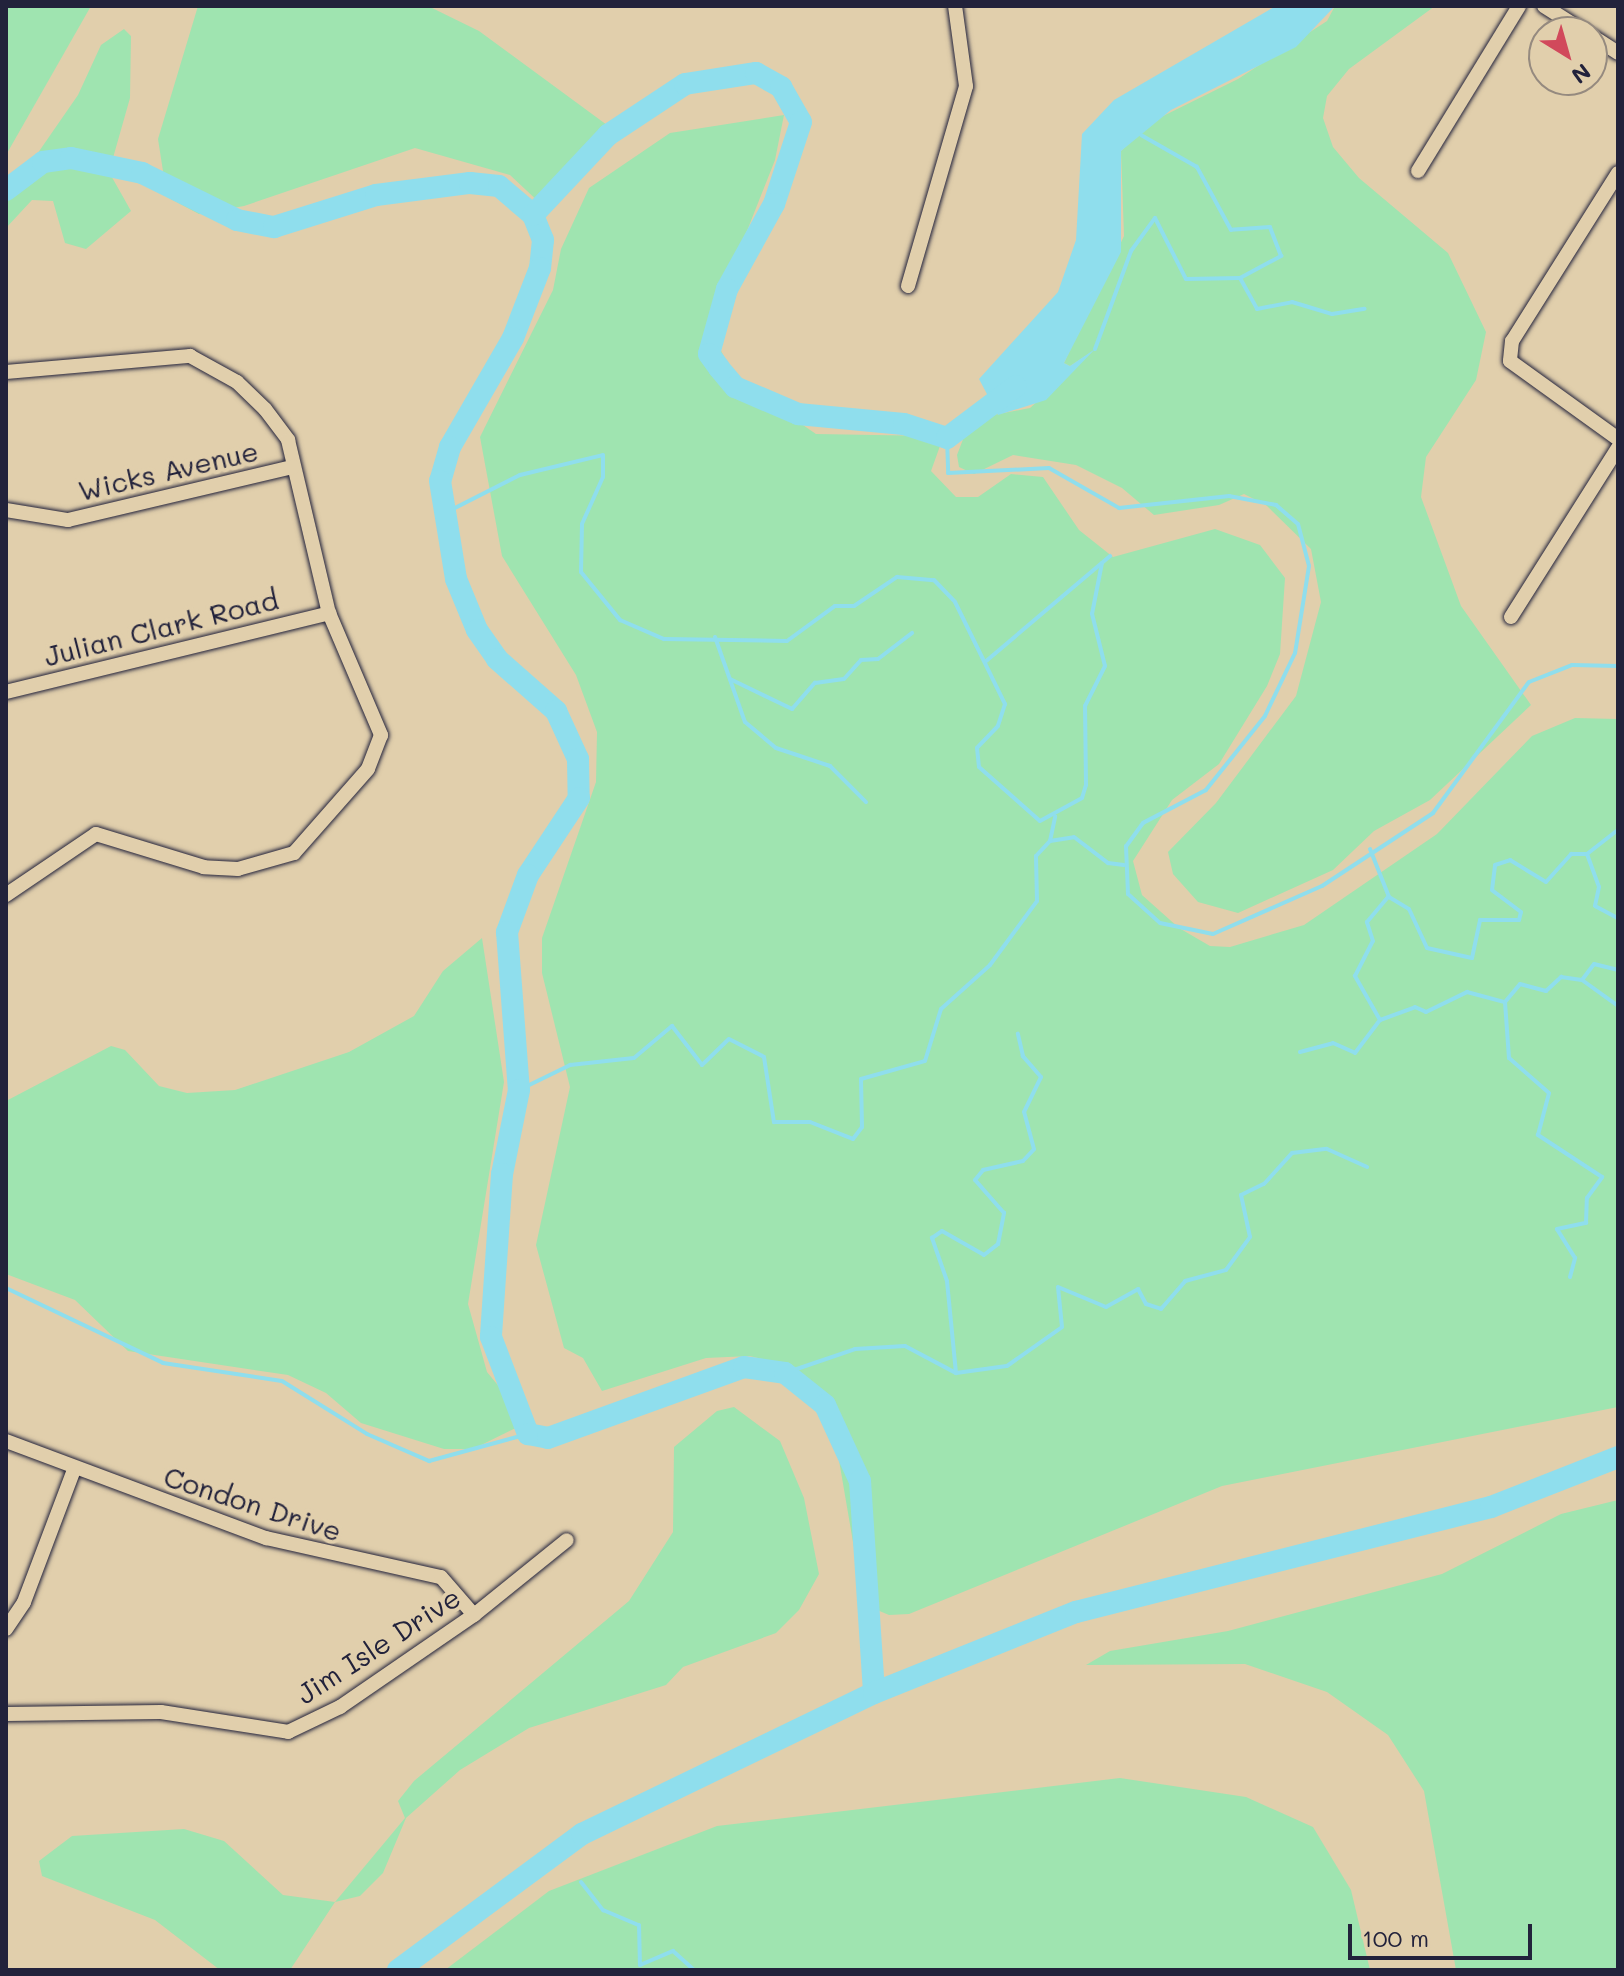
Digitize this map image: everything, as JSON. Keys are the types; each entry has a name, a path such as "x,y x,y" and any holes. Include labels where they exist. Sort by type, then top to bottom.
{"street":[{"path":"908,286 966,86 955,6"},
{"path":"1418,171 1519,6"},
{"path":"1618,173 1512,341 1510,361 1618,439"},
{"path":"6,372 154,356 190,356 214,368 265,409 288,440 329,613 381,735 368,769 294,853 238,869 204,867 96,834 6,895"},
{"path":"1511,617 1618,448"},
{"name":"Wicks Avenue","path":"6,510 68,520 293,467"},
{"name":"Julian Clark Road","path":"6,692 329,613"},
{"name":"Condon Drive","path":"6,1441 74,1470 266,1538 441,1577 474,1615"},
{"path":"6,1629 24,1602 74,1470"},
{"name":"Jim Isle Drive","path":"6,1714 161,1712 288,1732 340,1707 474,1615 567,1540"}],"green space":[{"path":"6,6 91,6 6,155"},
{"path":"198,6 428,6 479,31 607,125 561,170 542,205 510,175 415,148 244,206 199,214 167,197 158,139"},
{"path":"1335,6 1435,6 1349,69 1327,96 1323,118 1333,147 1359,178 1448,253 1486,332 1476,380 1426,457 1421,497 1461,606 1531,705 1430,800 1374,831 1333,870 1238,913 1198,902 1173,874 1168,852 1216,803 1296,696 1321,602 1311,549 1266,505 1244,494 1219,505 1154,515 1122,488 1076,465 1013,455 974,474 959,467 957,455 967,429 988,416 1030,408 1093,351 1070,366 1064,363 1124,236 1121,151 1153,121 1238,79 1327,21"},
{"path":"124,29 131,36 130,98 109,172 131,211 86,249 65,243 53,201 32,200 6,228 6,199 78,95 101,45"},
{"path":"784,115 775,160 715,312 720,349 736,379 816,434 933,436 940,446 931,471 956,497 978,497 1011,474 1043,477 1079,530 1113,557 1215,529 1260,545 1285,578 1280,654 1267,686 1219,764 1172,800 1133,861 1142,895 1179,928 1210,946 1230,947 1304,925 1437,834 1532,736 1575,718 1618,719 1618,1407 1222,1486 909,1614 889,1615 870,1607 859,1577 835,1437 811,1390 786,1365 750,1356 706,1358 602,1391 583,1358 564,1348 536,1245 570,1087 542,973 542,938 596,782 597,732 576,675 502,556 480,437 553,290 561,249 589,188 670,133"},
{"path":"482,938 504,1082 468,1304 487,1372 528,1422 473,1449 444,1449 361,1423 326,1393 288,1375 128,1351 75,1300 6,1274 6,1101 111,1046 125,1050 159,1086 187,1093 235,1090 349,1052 414,1016 443,971"},
{"path":"734,1407 780,1441 804,1498 819,1574 799,1610 776,1633 683,1667 666,1685 529,1728 460,1770 406,1818 383,1873 360,1896 335,1902 405,1818 398,1801 414,1781 629,1601 673,1532 674,1447 717,1411"},
{"path":"1618,1500 1618,1970 1456,1970 1424,1791 1388,1735 1327,1692 1245,1664 1086,1665 1110,1651 1228,1631 1442,1574 1561,1514"},
{"path":"1120,1778 1246,1797 1313,1827 1351,1890 1370,1970 445,1970 549,1891 717,1826"},
{"path":"184,1829 224,1841 283,1895 335,1902 290,1970 220,1970 155,1920 42,1876 39,1861 72,1836"}],"water":[{"path":"1276,6 1335,6 1296,47 1171,110 1121,151 1121,252 1064,363 1070,366 1095,349 1046,400 998,415 979,379 1058,292 1076,240 1082,134 1114,100"}],"waterway":[{"path":"533,215 608,135 685,84 756,73 781,87 801,122 774,204 727,289 709,354 719,368 735,387 798,414 904,424 947,438 1016,386"},
{"path":"1095,349 1131,251 1155,218 1186,279 1240,278 1281,256 1270,227 1231,230 1197,167 1141,135"},
{"path":"6,190 43,162 71,158 142,173 237,220 274,227 376,195 470,183 499,186 533,215 543,240 540,268 513,338 450,447 440,481 456,579 477,630 497,659 556,711 578,759 579,798 528,875 507,932 519,1090 502,1174 491,1337 528,1434 548,1438 744,1367 785,1373 825,1405 860,1481 874,1693"},
{"path":"1240,278 1257,309 1292,302 1332,314 1365,309"},
{"path":"947,438 948,473 1049,468 1119,508 1229,496 1276,505 1298,524 1309,566 1295,653 1265,716 1206,790 1143,823 1126,846 1128,894 1160,923 1213,934 1322,886 1433,813 1529,682 1572,665 1618,666"},
{"path":"445,513 520,475 603,455 603,477 582,524 581,572 620,620 664,639 787,641 835,606 854,606 897,577 934,580 955,602 1005,704 998,726 977,748 979,767 1040,821 1082,798 1086,785 1085,706 1105,666 1092,614 1102,563"},
{"path":"985,662 1110,556"},
{"path":"730,679 792,709 815,683 844,679 861,660 878,659 912,633"},
{"path":"715,637 745,722 776,748 830,766 866,802"},
{"path":"519,1090 570,1065 634,1058 672,1026 702,1065 729,1039 764,1057 774,1122 810,1122 853,1139 862,1127 861,1079 925,1061 941,1009 990,965 1037,901 1036,856 1050,841 1055,817"},
{"path":"1587,854 1618,830"},
{"path":"1050,841 1074,837 1108,863 1124,865"},
{"path":"1370,849 1389,897 1409,909 1427,948 1472,958 1480,920 1519,920 1521,912 1492,890 1495,865 1510,860 1546,882 1571,854 1587,854"},
{"path":"1587,854 1599,887 1595,906 1618,918"},
{"path":"1380,1020 1355,976 1373,941 1367,922 1388,897"},
{"path":"1582,980 1594,964 1618,970"},
{"path":"1570,1277 1575,1258 1557,1229 1586,1223 1587,1198 1602,1177 1538,1135 1549,1093 1509,1058 1505,1002 1520,984 1546,991 1561,977 1582,980 1618,1006"},
{"path":"1380,1020 1415,1007 1426,1012 1467,992 1505,1002"},
{"path":"1300,1052 1333,1043 1355,1053 1380,1020"},
{"path":"956,1373 947,1281 932,1238 942,1231 984,1255 998,1244 1004,1213 975,1180 983,1170 1023,1161 1034,1149 1024,1112 1041,1077 1023,1056 1018,1034"},
{"path":"785,1373 855,1349 905,1346 956,1373 1007,1366 1062,1327 1058,1287 1106,1307 1138,1289 1146,1304 1161,1309 1185,1281 1226,1270 1250,1237 1241,1195 1264,1184 1292,1153 1327,1149 1367,1167"},
{"path":"6,1288 163,1363 282,1381 367,1434 429,1461 528,1434"},
{"path":"398,1970 582,1834 874,1693 1076,1612 1491,1507 1618,1457"},
{"path":"581,1882 603,1910 639,1925 640,1965 673,1951 694,1970"}]}
